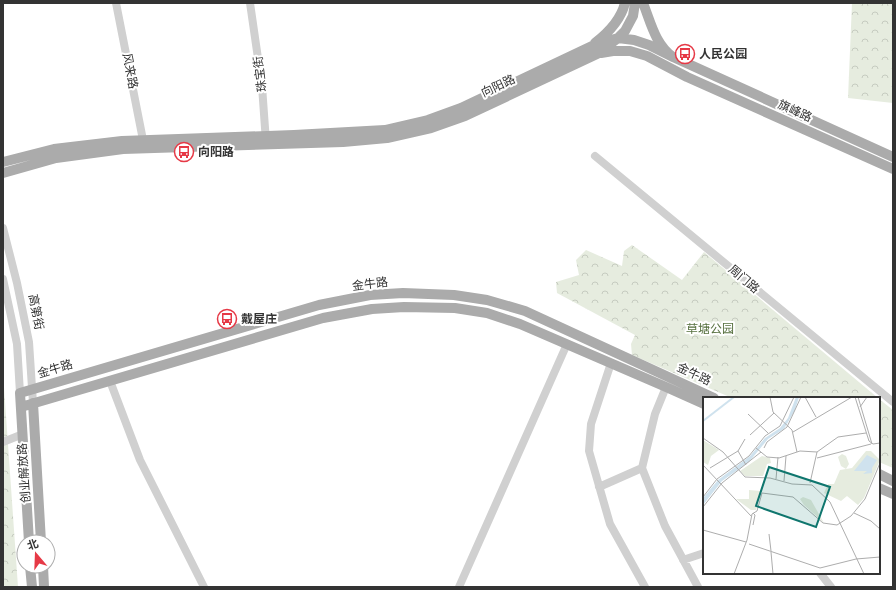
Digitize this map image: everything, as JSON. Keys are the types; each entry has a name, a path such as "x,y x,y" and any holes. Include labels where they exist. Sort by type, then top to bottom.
{"main road":[{"path":"594,50 620,15 625,3"},
{"path":"594,50 618,38 625,31 633,16 636,3"},
{"path":"636,3 661,64"},
{"path":"643,3 659,43 664,51 673,57"},
{"path":"618,38 634,40 673,57"},
{"name":"向阳路","path":"3,173 56,158 123,149 266,140 385,130 428,120 461,108 594,50"},
{"path":"594,50 630,51 646,56 661,64"},
{"name":"旗峰路","path":"673,57 691,67 893,157"},
{"name":"旗峰路","path":"661,64 893,169"},
{"name":"向阳路","path":"3,162 54,149 122,141 266,140"},
{"name":"金牛路","path":"20,393 319,305 370,295 403,293 454,295 487,300 525,311 712,397"},
{"path":"21,407 323,318 372,309 404,307 455,308 487,313 520,324 666,386 703,404"},
{"name":"高第街","path":"20,393 21,407"},
{"name":"创业解放路","path":"33,403 41,534"},
{"name":"创业解放路","path":"21,407 29,534"},
{"path":"880,474 893,481"},
{"path":"880,488 893,494"},
{"path":"31,574 32,587"},
{"path":"43,574 44,587"}],"street":[{"name":"风来路","path":"116,3 143,140"},
{"name":"珠宝街","path":"250,3 262,86 266,140"},
{"name":"周门路","path":"595,156 893,402"},
{"name":"高第街","path":"3,228 17,283 27,332 33,403"},
{"name":"高第街","path":"3,279 17,344 20,393"},
{"path":"459,587 567,344"},
{"path":"611,363 591,424 589,451 610,524 645,587"},
{"path":"110,381 140,460 204,587"},
{"path":"666,386 655,414 642,468 665,526 698,587"},
{"path":"3,442 23,434"},
{"path":"599,487 642,468"},
{"path":"684,560 703,553"},
{"path":"821,574 831,587"}],"green space":[{"path":"852,3 893,3 893,103 848,98"},
{"name":"草塘公园","path":"632,245 682,280 704,252 877,397 730,397 632,355 631,344 635,335 557,293 556,282 579,275 576,260 586,250 622,266 624,251"},
{"path":"3,373 18,587 3,587"},
{"path":"880,400 893,410 893,468 880,462"}],"place":[{"name":"人民公园","path":"685,54"},
{"name":"向阳路","path":"184,152"},
{"name":"戴屋庄","path":"227,319"}]}
